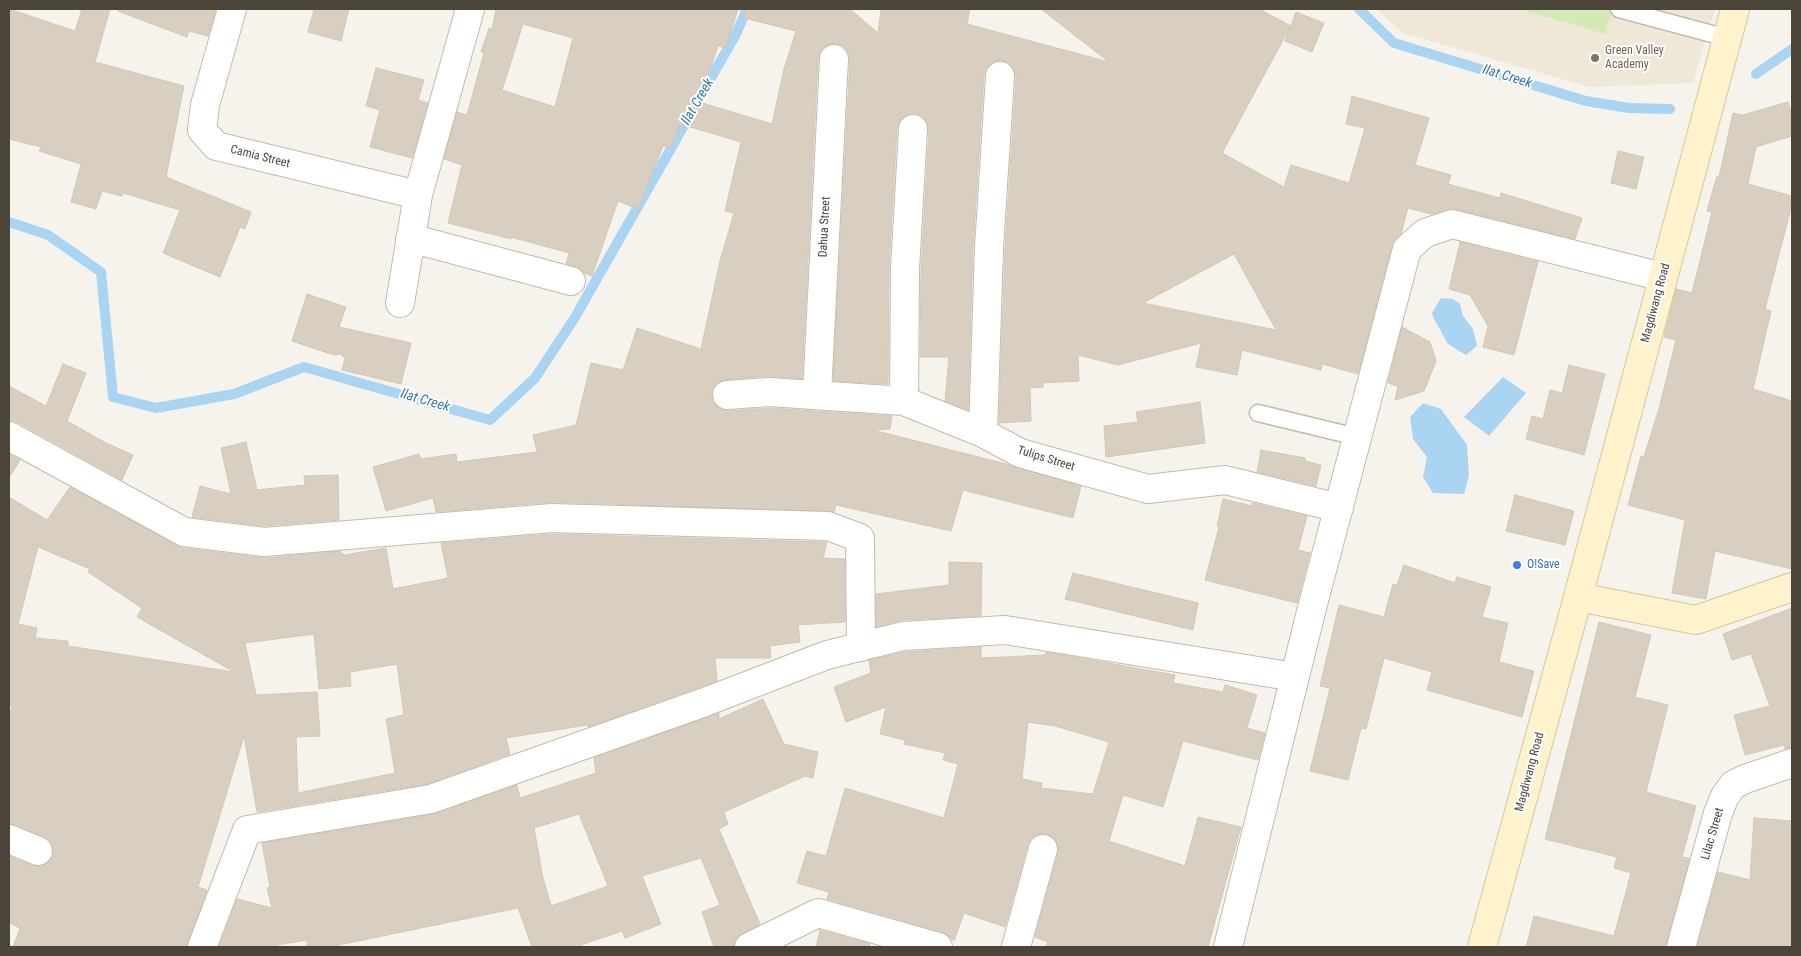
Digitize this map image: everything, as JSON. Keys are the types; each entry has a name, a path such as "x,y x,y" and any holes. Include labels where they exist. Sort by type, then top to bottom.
{"main road":[{"name":"Magdiwang Road","path":"1482,947 1578,597 1734,9"},
{"path":"1578,597 1696,620 1792,587"}],"street":[{"name":"Camia Street","path":"232,9 205,105 202,130 216,146 418,194"},
{"path":"400,304 418,194 470,9"},
{"name":"Dahua Street","path":"817,395 834,59"},
{"path":"983,433 989,248 1000,76"},
{"path":"904,401 905,269 913,129"},
{"path":"1228,947 1295,677 1407,249 1425,233 1452,224 1663,277"},
{"path":"410,238 571,281"},
{"name":"Tulips Street","path":"727,395 769,392 904,401 983,433 1020,453 1148,489 1225,480 1339,508"},
{"path":"9,436 184,532 264,542 552,518 828,526 860,538 862,647"},
{"path":"202,947 247,830 431,799 706,702 827,655 903,636 1005,630 1295,677"},
{"name":"Lilac Street","path":"1681,947 1718,812 1725,796 1733,786 1745,779 1792,763"},
{"path":"9,839 38,850"},
{"path":"1016,947 1043,849"},
{"path":"749,947 818,914 893,940 938,947"}],"lane":[{"path":"1619,9 1726,38"},
{"path":"1258,413 1357,436"}],"shaded area":[{"name":"Green Valley Academy","path":"1376,9 1715,9 1693,83 1590,87 1403,33"}],"green space":[{"path":"1520,9 1612,9 1605,34"}],"water":[{"path":"1441,298 1453,299 1460,304 1463,316 1473,329 1477,346 1466,355 1448,344 1433,317 1432,313"},
{"path":"1503,377 1526,393 1489,436 1464,417"},
{"path":"1423,403 1441,409 1467,445 1469,476 1464,494 1433,493 1423,477 1427,457 1413,439 1410,417"}],"building":[{"path":"9,9 75,31 82,9 110,9 95,62 184,86 166,177 251,212 245,229 240,227 220,277 163,253 180,210 123,193 122,196 102,191 96,209 71,202 81,164 39,151 41,147 9,139"},
{"path":"119,9 216,9 208,36 189,31 187,37 118,11"},
{"path":"314,9 349,9 341,41 308,32"},
{"path":"496,9 738,9 726,48 718,46 699,102 772,124 784,69 796,31 744,18 745,9 850,9 878,33 881,9 970,9 967,24 1109,62 1041,9 1259,9 1291,26 1296,12 1324,23 1312,52 1285,41 1290,27 1222,153 1284,187 1291,165 1349,183 1365,128 1346,124 1352,96 1429,118 1415,165 1451,175 1448,184 1500,198 1501,193 1582,218 1575,239 1456,209 1431,214 1408,208 1401,234 1392,245 1358,374 1322,364 1321,370 1242,350 1237,375 1196,367 1201,343 1118,365 1078,355 1079,381 1043,383 1043,387 1030,388 1031,421 999,423 1005,249 1016,77 1014,70 1008,63 1001,60 987,67 984,75 973,247 968,410 945,401 949,357 920,357 921,270 929,130 927,122 922,116 914,113 906,115 900,121 897,128 889,268 888,384 833,381 850,60 848,52 843,46 835,43 827,45 821,50 818,58 802,379 768,376 725,380 719,382 713,388 711,396 714,403 720,409 728,411 769,408 892,416 890,429 873,430 1010,465 1081,486 1073,518 963,490 951,531 836,505 834,512 552,502 436,512 433,498 386,511 373,467 419,454 421,459 456,454 457,462 537,452 533,435 576,425 591,363 623,370 637,328 701,349 720,261 734,213 725,211 741,142 680,124 670,148 663,146 638,209 618,201 592,276 575,266 566,264 569,253 511,237 511,239 448,223 462,165 444,159 457,112 467,115 484,53 481,52 489,28 492,29","holes":["523,24 573,38 555,107 502,90","1234,254 1276,330 1143,303"]},
{"path":"376,68 424,80 418,100 428,103 412,158 370,147 380,110 366,106"},
{"path":"1788,102 1792,115 1792,136 1756,147 1748,184 1792,196 1792,204 1765,309 1771,311 1753,389 1792,401 1792,569 1715,551 1706,599 1672,593 1685,520 1628,505 1641,456 1644,457 1660,405 1676,340 1664,337 1676,289 1692,293 1712,212 1707,211 1717,176 1719,177 1733,113 1743,115"},
{"path":"1618,151 1644,157 1636,189 1611,183"},
{"path":"1460,242 1538,262 1514,355 1483,347 1488,326 1470,295 1449,289"},
{"path":"307,294 346,307 339,327 411,343 401,384 342,370 345,359 341,354 334,355 292,341"},
{"path":"1402,327 1430,342 1436,361 1424,391 1395,400 1398,386 1388,383"},
{"path":"63,364 86,373 67,421 106,443 133,455 122,480 17,422 9,420 9,386 46,406"},
{"path":"1569,365 1605,374 1584,455 1526,439 1532,416 1543,419 1550,390 1562,393"},
{"path":"1200,402 1205,443 1106,457 1104,426 1138,422 1136,412"},
{"path":"246,442 257,490 305,485 304,476 338,475 339,520 264,526 192,517 200,486 231,494 221,448"},
{"path":"1261,450 1305,458 1305,461 1321,465 1316,486 1257,472"},
{"path":"9,454 20,460 9,478"},
{"path":"70,487 182,548 265,558 340,551 344,555 386,548 393,589 448,578 441,543 552,534 827,542 823,558 845,559 845,622 798,625 800,642 770,646 771,658 715,658 717,681 588,727 587,725 506,738 510,754 427,784 257,812 244,736 198,887 207,890 187,947 13,947 20,928 9,923 9,856 32,865 41,866 48,863 53,856 53,849 51,842 44,837 9,824 9,719 12,706 9,705 9,497 47,520","holes":["38,547 90,569 88,572 142,608 137,617 234,672 68,646 68,641 35,638 37,628 18,624","314,634 319,689 351,686 350,672 397,664 404,715 386,719 395,773 298,793 296,737 320,736 317,692 256,695 245,643"]},
{"path":"1515,495 1574,511 1565,545 1506,531"},
{"path":"1223,499 1252,506 1252,503 1307,516 1298,550 1310,553 1297,603 1205,580 1219,527 1217,526"},
{"path":"949,562 982,563 981,616 902,620 876,627 876,594 949,585"},
{"path":"1404,565 1455,583 1457,577 1491,587 1482,617 1508,623 1499,662 1534,671 1522,717 1427,690 1432,672 1384,658 1366,729 1361,728 1348,780 1310,771 1330,688 1320,686 1339,605 1384,617 1393,584 1397,585"},
{"path":"1073,573 1198,603 1193,630 1065,599"},
{"path":"1792,608 1792,748 1785,749 1784,745 1745,755 1734,715 1770,706 1751,654 1732,660 1723,634"},
{"path":"1599,622 1651,635 1635,697 1668,705 1646,792 1696,806 1682,857 1689,858 1688,864 1666,947 1526,947 1534,916 1614,936 1631,873 1614,868 1617,857 1545,839"},
{"path":"981,647 981,658 1045,655 1046,652 1175,675 1173,683 1223,692 1225,685 1257,695 1247,728 1265,733 1258,760 1183,741 1163,807 1123,795 1109,841 1185,866 1198,817 1241,827 1208,947 1046,947 1048,942 1035,937 1058,853 1058,845 1054,838 1047,834 1039,834 1032,838 1028,844 1005,927 964,913 954,941 942,932 827,899 829,892 797,883 807,851 826,856 845,788 944,818 958,764 943,760 945,753 904,744 905,740 880,734 886,707 846,722 834,687 871,673 869,660 905,652","holes":["1028,722 1055,726 1109,742 1093,794 1041,788 1042,783 1022,779"]},
{"path":"763,699 784,744 818,752 813,778 805,776 724,812 728,824 719,829 760,924 736,938 734,947 714,947 702,912 720,905 701,858 642,876 661,924 625,938 622,931 575,947 532,947 518,908 329,947 307,947 307,940 265,947 219,947 237,899 272,908 267,888 270,887 262,843 434,814 517,785 520,798 596,773 594,758 719,713 719,719","holes":["579,814 608,886 551,906 543,878 534,828"]},
{"path":"1754,818 1792,821 1792,947 1697,947 1718,872 1750,880"},
{"path":"820,930 870,944 869,947 816,947"}],"waterway":[{"name":"Ilat Creek","path":"9,222 48,235 101,272 113,397 156,408 234,394 304,367 490,420 535,378 574,319 736,34 747,9"},
{"name":"Ilat Creek","path":"1359,9 1394,43 1586,101 1629,108 1670,109"},
{"name":"Ilat Creek","path":"1756,74 1792,49"}],"place":[{"name":"Green Valley Academy","path":"1595,58"},
{"name":"O!Save","path":"1517,565"}]}
